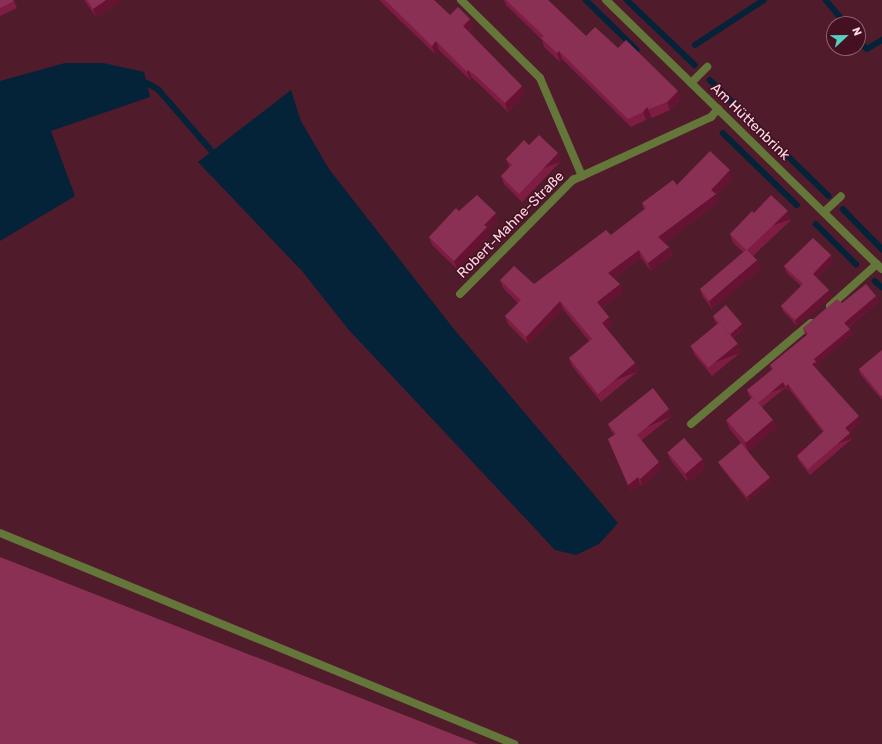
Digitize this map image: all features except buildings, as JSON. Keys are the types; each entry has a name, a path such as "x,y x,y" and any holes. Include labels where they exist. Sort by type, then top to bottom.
{"street":[{"name":"Robert-Mahne-Straße","path":"461,0 540,78 582,176"},
{"name":"Am Hüttenbrink","path":"606,0 824,212 880,264 691,424"},
{"path":"692,83 707,66"},
{"name":"Robert-Mahne-Straße","path":"460,294 573,180 711,117 718,109"},
{"path":"824,212 840,196"},
{"path":"0,533 514,744"}],"water":[{"path":"65,63 103,63 144,72 150,97 51,131 75,196 0,241 0,81"},
{"path":"291,90 301,121 329,169 453,328 618,523 599,544 576,555 555,550 348,329 302,271 198,162"}],"waterway":[{"path":"586,0 637,50"},
{"path":"627,0 695,65"},
{"path":"695,45 764,0"},
{"path":"826,0 839,16"},
{"path":"866,48 867,49 882,40"},
{"path":"710,80 829,196"},
{"path":"147,83 159,90 212,151"},
{"path":"723,133 797,205"},
{"path":"843,209 882,249"},
{"path":"816,224 856,264"},
{"path":"875,281 882,287"}]}
